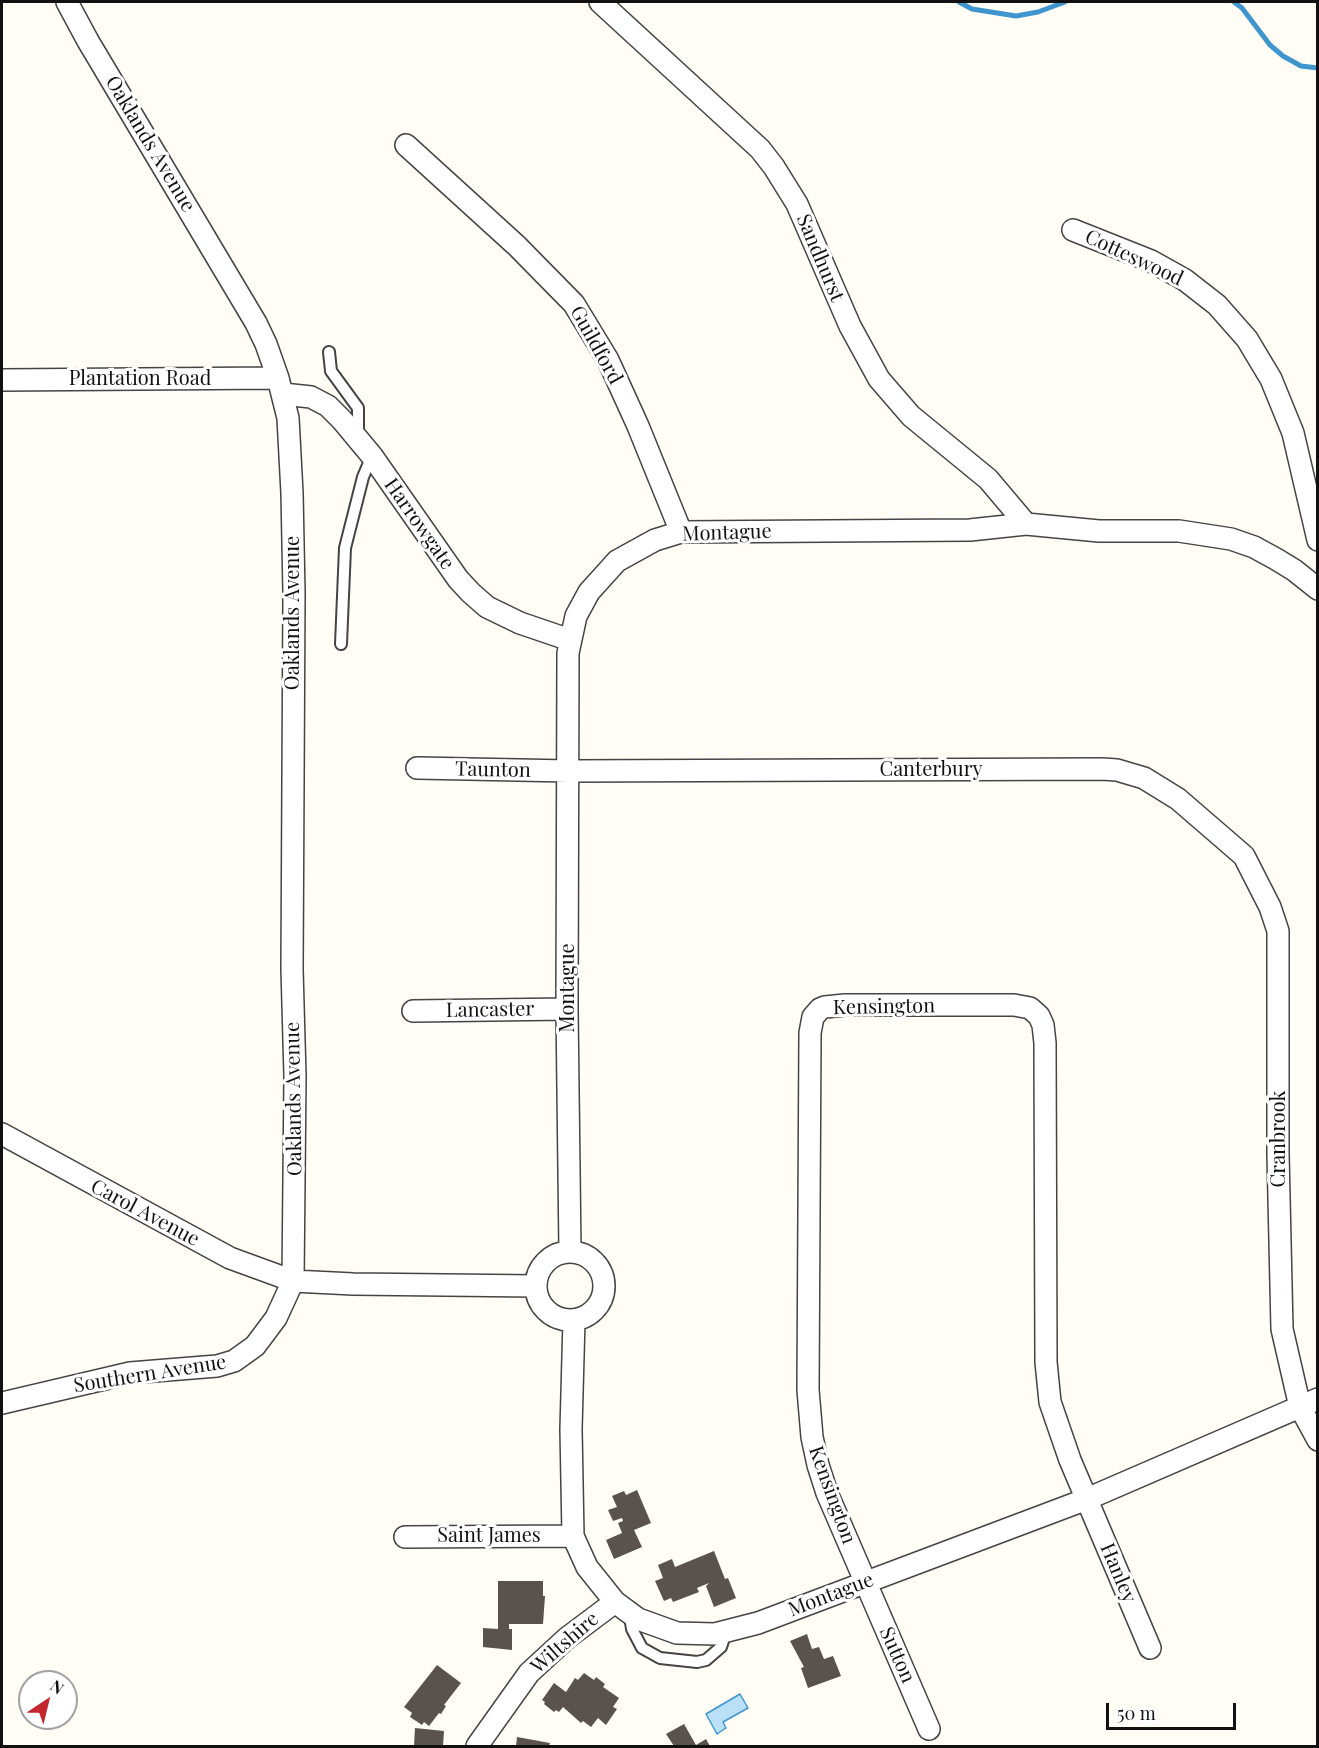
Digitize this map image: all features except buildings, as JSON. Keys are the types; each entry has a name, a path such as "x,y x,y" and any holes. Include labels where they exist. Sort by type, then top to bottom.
{"street":[{"name":"Oaklands Avenue","path":"67,2 245,303 266,344 281,386 290,434 294,593 292,969 296,1076 293,1281"},
{"name":"Sandhurst","path":"600,2 760,149 780,175 797,204 850,326 879,379 911,416 988,479 1026,524"},
{"name":"Guildford","path":"406,145 525,253 574,304 608,360 638,426 681,532"},
{"name":"Cotteswood","path":"1072,230 1142,257 1185,280 1217,305 1247,339 1271,379 1293,434 1317,540"},
{"name":"Plantation Road","path":"2,380 281,386"},
{"name":"Harrowgate","path":"281,386 320,401 342,420 372,456 458,579 471,593 487,606 519,623 570,639"},
{"name":"Montague","path":"570,1252 567,1010 568,653 576,616 589,592 616,561 655,540 681,532 970,530 1026,524 1099,531 1179,531 1232,539 1254,547 1276,559 1317,589"},
{"name":"Taunton","path":"417,768 569,771"},
{"name":"Canterbury","path":"569,771 1117,770 1144,778 1178,799 1244,856 1254,874"},
{"name":"Cranbrook","path":"1254,874 1270,907 1279,939 1282,1329 1309,1403 1317,1440"},
{"name":"Kensington","path":"864,1582 818,1465 812,1437 808,1390 810,1033 813,1017 825,1007 1014,1005 1030,1008 1039,1016 1043,1025 1045,1043 1046,1362 1050,1402 1086,1499"},
{"name":"Lancaster","path":"413,1011 567,1010"},
{"name":"Carol Avenue","path":"2,1134 230,1258 293,1281 536,1286"},
{"path":"570,1252 591,1259 603,1278 604,1289 595,1309 586,1316 574,1320 552,1315 543,1308 537,1297 536,1286 537,1275 550,1258 559,1253 570,1252"},
{"name":"Southern Avenue","path":"2,1403 130,1373 217,1366 234,1361 255,1346 276,1318 293,1281"},
{"name":"Montague","path":"574,1320 571,1429 573,1536 587,1567 622,1607 652,1625 677,1633 698,1635 726,1632 758,1623 1086,1499 1309,1403"},
{"name":"Hanley","path":"1086,1499 1150,1648"},
{"name":"Saint James","path":"405,1537 573,1536"},
{"name":"Sutton","path":"864,1582 929,1729"},
{"name":"Wiltshire","path":"477,1746 529,1673 567,1638 622,1607"}],"lane":[{"path":"329,352 331,371 358,408 358,438"},
{"path":"341,644 345,549 363,477 372,456"},
{"path":"622,1607 642,1648 660,1658 697,1662 706,1660 721,1647 726,1632"}],"water":[{"path":"740,1694 748,1708 723,1722 726,1728 717,1734 706,1714"}],"waterway":[{"path":"959,2 972,9 1016,16 1038,12 1065,2"},
{"path":"1234,2 1242,8 1270,45 1283,56 1301,66 1318,68"}]}
